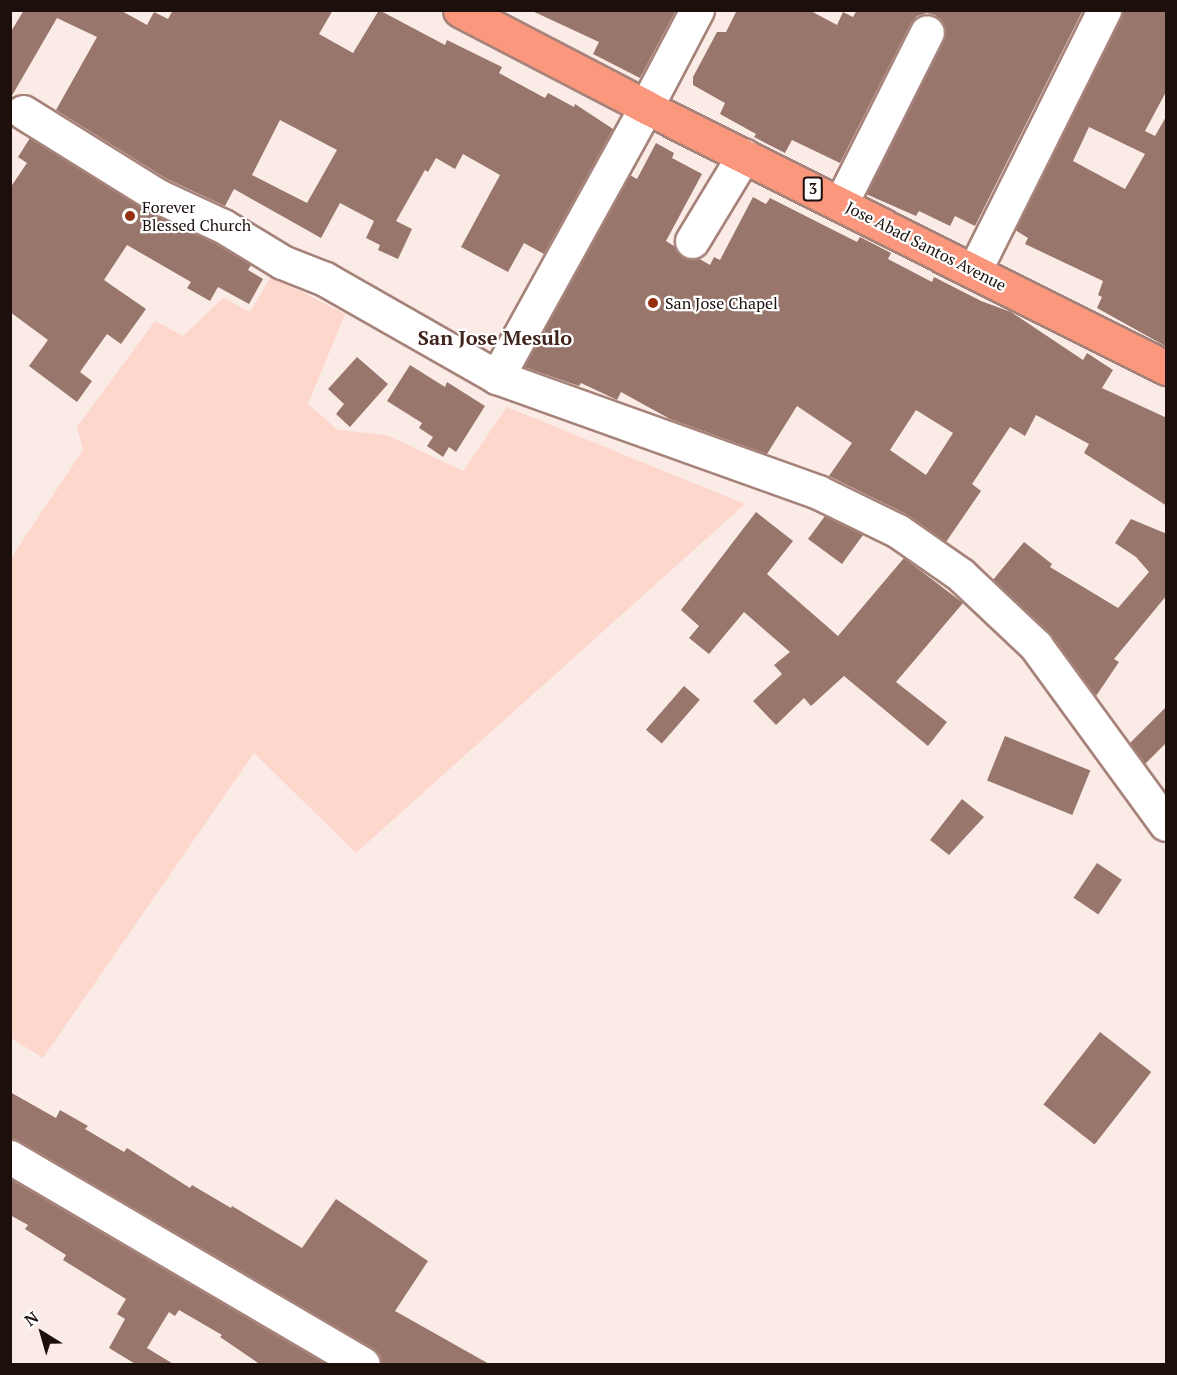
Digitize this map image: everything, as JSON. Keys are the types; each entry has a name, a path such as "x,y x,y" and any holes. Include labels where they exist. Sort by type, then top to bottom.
{"highway":[{"name":"Jose Abad Santos Avenue","path":"460,10 646,108 841,203 1167,368"}],"street":[{"path":"497,376 646,108 697,10"},
{"path":"974,270 1104,10"},
{"path":"841,203 927,32"},
{"path":"23,112 158,196 224,226 282,262 325,279 497,376 818,492 898,531 961,575 1036,646 1167,824"},
{"path":"692,241 744,155"},
{"path":"10,1156 363,1365"}],"shaded area":[{"path":"271,276 345,314 308,404 338,430 387,435 463,471 507,407 745,504 356,853 254,753 43,1058 11,1038 11,558 83,450 77,427 155,321 183,336 223,298 250,312"}],"building":[{"path":"24,10 120,10 147,25 154,12 168,19 173,10 333,10 319,34 353,53 379,10 445,45 447,40 502,67 499,73 545,98 548,93 574,107 575,104 613,129 544,254 524,243 508,272 461,247 500,175 463,154 455,169 436,158 428,172 425,170 396,221 412,229 398,259 378,250 380,245 366,238 374,221 340,203 321,238 234,189 225,206 167,179 56,110 97,37 57,18 10,99 10,33","holes":["280,120 337,150 307,203 252,175"]},
{"path":"530,10 676,10 640,78 593,54 599,42"},
{"path":"737,10 809,10 837,25 843,12 853,17 857,10 1083,10 975,226 955,216 950,226 919,211 916,216 866,194 944,40 946,30 942,21 935,15 927,13 917,16 911,23 840,163 792,140 785,153 754,137 756,134 720,114 725,103 693,85 693,77 717,32 726,32"},
{"path":"1122,10 1167,10 1167,90 1145,131 1155,136 1167,115 1167,347 1097,308 1102,297 1098,295 1103,281 1025,244 1028,238 1015,230","holes":["1089,127 1145,154 1125,189 1073,161"]},
{"path":"30,138 148,212 214,243 251,265 248,270 263,279 249,304 218,287 210,301 187,288 191,282 127,245 104,280 146,309 121,344 107,334 80,372 92,381 77,402 29,366 48,340 10,312 10,188 27,163 18,157"},
{"path":"656,143 674,153 672,158 702,174 666,241 674,246 683,257 698,258 710,265 714,257 720,260 753,197 766,204 770,198 857,242 860,237 891,253 888,259 932,282 934,277 981,301 1011,312 1083,360 1087,353 1113,370 1102,388 1167,418 1167,506 1084,453 1089,444 1036,415 1025,436 1010,427 972,484 981,491 946,542 906,514 829,476 852,443 797,406 767,454 670,419 621,392 617,400 581,383 579,386 524,367 630,175 637,179","holes":["916,410 953,433 926,475 890,450"]},
{"path":"357,357 388,384 350,427 336,414 344,404 328,389"},
{"path":"410,365 445,387 447,382 485,406 456,452 449,447 443,457 427,446 433,437 419,428 422,423 387,401"},
{"path":"756,512 793,541 767,574 838,636 904,558 963,603 896,682 947,722 928,746 844,676 811,706 804,698 776,725 753,701 782,674 774,665 790,652 744,612 709,654 689,638 699,626 681,610"},
{"path":"825,516 863,535 842,564 808,539"},
{"path":"1131,519 1167,534 1167,595 1114,659 1119,662 1096,696 1051,635 993,580 1024,542 1052,564 1050,567 1118,608 1149,572 1136,557 1115,543"},
{"path":"684,686 700,700 662,744 646,730"},
{"path":"1167,706 1167,742 1145,764 1130,743"},
{"path":"1005,736 1090,770 1072,815 987,781"},
{"path":"962,799 984,817 949,855 930,840"},
{"path":"1097,863 1122,880 1098,915 1074,898"},
{"path":"1100,1032 1151,1072 1095,1145 1043,1104"},
{"path":"10,1092 56,1118 60,1110 88,1126 85,1129 124,1152 127,1148 190,1188 192,1185 231,1208 232,1206 302,1248 336,1199 428,1261 395,1311 491,1365 382,1365 380,1355 372,1348 19,1141 10,1138"},
{"path":"10,1179 327,1365 261,1365 220,1337 222,1335 179,1310 175,1316 169,1312 147,1348 175,1365 137,1365 109,1348 125,1319 117,1314 126,1299 63,1260 66,1255 25,1229 28,1225 10,1215"}],"place":[{"name":"Forever Blessed Church","path":"130,216"},
{"name":"San Jose Chapel","path":"653,303"}],"district":[{"name":"San Jose Mesulo","path":"495,337"}]}
